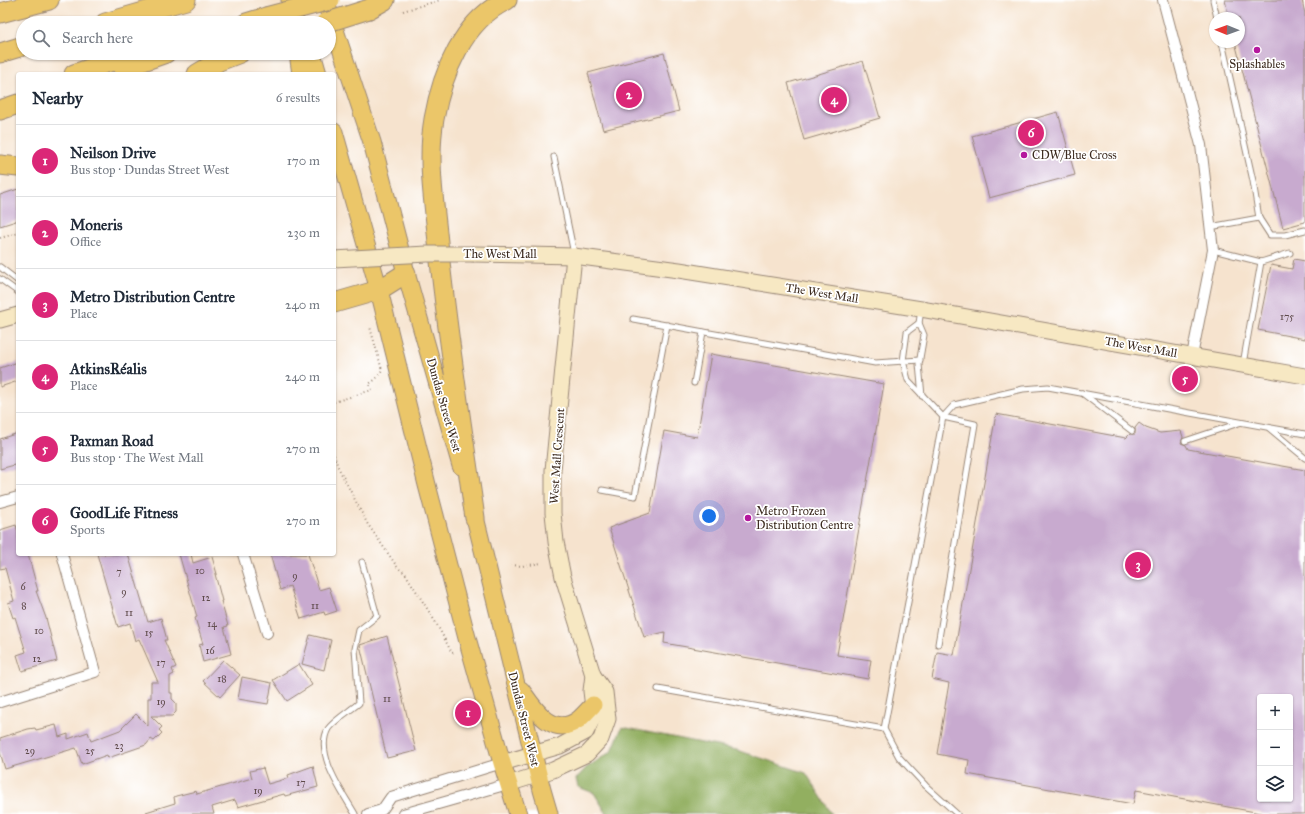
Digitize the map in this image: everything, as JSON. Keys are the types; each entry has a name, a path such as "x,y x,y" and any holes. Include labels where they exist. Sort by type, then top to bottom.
{"highway":[{"path":"0,13 49,0"},
{"path":"129,16 186,0"},
{"path":"291,0 293,16"},
{"path":"270,16 330,0"},
{"path":"476,518 442,291 432,177 434,120 445,74 474,24 507,0"},
{"path":"336,19 377,4"},
{"path":"0,53 16,48"},
{"path":"80,72 115,60"},
{"path":"111,72 146,60"},
{"path":"200,72 222,60"},
{"path":"300,60 302,72"},
{"path":"0,99 16,94"},
{"path":"0,110 16,105"},
{"path":"0,164 16,167"},
{"path":"336,302 379,290 406,273"}],"main road":[{"path":"297,0 301,16"},
{"name":"Dundas Street West","path":"325,0 330,16"},
{"name":"Dundas Street West","path":"336,33 372,142 406,273 476,518 538,775 549,814"},
{"path":"314,60 317,72"},
{"path":"336,139 379,290 428,493 502,763 518,814"},
{"name":"The West Mall","path":"336,259 427,254 574,256 679,270 920,316 1192,356 1305,376"},
{"name":"West Mall Crescent","path":"508,784 538,775 583,757 595,747 601,739 608,719 605,692 593,675 563,577 556,542 553,470 574,256"},
{"path":"0,320 16,316"},
{"name":"West Mall Crescent","path":"502,763 560,746 586,732 594,716 590,691 593,675"},
{"path":"516,683 539,714 551,724 571,724 578,720 593,704"}],"street":[{"path":"1166,1 1201,145 1213,250 1192,356"},
{"path":"0,502 16,498"},
{"path":"0,702 95,672 63,556"},
{"path":"244,556 267,633"},
{"path":"368,814 387,812 391,797 502,763"},
{"path":"403,814 508,784"}],"lane":[{"path":"1213,0 1216,12"},
{"path":"1223,48 1259,218 1270,235 1285,236 1305,230"},
{"path":"554,157 574,256"},
{"path":"1210,227 1259,218"},
{"path":"1213,250 1260,262 1290,253"},
{"path":"1242,365 1260,262"},
{"path":"0,267 16,279"},
{"path":"0,279 16,291"},
{"path":"920,316 924,335 919,379 922,397"},
{"path":"920,316 907,332 903,361 908,380 922,397 943,417 975,424 938,644"},
{"path":"633,319 875,363 920,360"},
{"path":"602,490 635,496 667,325"},
{"path":"694,383 703,332"},
{"path":"957,814 926,786 898,756 884,729 943,417 954,404 1023,389 1048,387 1305,434"},
{"path":"1081,392 1132,431"},
{"path":"1185,441 1241,422"},
{"path":"1269,428 1305,458"},
{"path":"355,814 328,765 324,751 325,737 328,728 359,703 355,649 359,630 376,616 362,562"},
{"path":"658,689 884,729"}],"path":[{"path":"403,11 440,0"},
{"path":"0,238 16,234"},
{"path":"336,401 372,390 369,384 376,379 382,370 370,328"},
{"path":"336,461 367,523 398,568 405,573 436,623 450,651 455,652"},
{"path":"511,565 522,566 542,563"}],"green space":[{"path":"622,727 737,750 806,773 832,814 607,814 594,793 578,787 576,779 586,768 612,751"}],"building":[{"path":"1225,0 1302,0 1305,14 1305,222 1283,228 1237,48 1245,48 1245,12 1228,12"},
{"path":"664,53 679,111 603,130 588,73"},
{"path":"863,61 880,118 804,140 788,83"},
{"name":"CDW/Blue Cross","path":"1058,112 1075,175 989,198 972,136"},
{"path":"16,190 16,221 0,226 0,195"},
{"path":"1294,259 1305,261 1305,339 1258,330 1271,265 1292,269"},
{"name":"Metro Frozen Distribution Centre","path":"711,354 884,384 837,655 871,660 868,679 664,643 665,632 644,637 609,528 650,513 664,431 697,437"},
{"path":"16,363 16,382 0,387 0,368"},
{"path":"996,414 1126,438 1130,434 1135,434 1135,428 1139,423 1146,428 1160,433 1181,431 1183,437 1181,443 1186,445 1188,449 1305,470 1305,814 1266,814 1136,790 1133,804 967,774 969,760 937,754 949,683 932,679 937,652 954,655"},
{"path":"16,434 16,465 0,469 0,439"},
{"path":"16,525 16,556 28,556 29,558 38,591 36,591 46,618 57,661 22,671 17,655 26,652 15,617 13,618 8,603 14,601 5,568 0,569 0,530"},
{"path":"98,556 129,556 148,622 161,618 167,640 164,640 176,667 172,669 174,674 170,676 170,693 172,693 172,699 176,703 176,712 172,716 151,716 162,727 159,730 162,733 154,741 151,739 146,745 108,758 107,755 82,764 76,748 5,769 0,752 0,738 28,729 35,728 36,730 56,725 59,737 68,734 68,739 88,732 91,741 120,730 136,714 148,726 148,698 151,698 151,682 158,682 139,639 135,641 130,623 118,627"},
{"path":"180,556 191,556 193,563 212,557 228,626 224,627 231,654 203,662 199,645 203,644 195,618 197,617"},
{"path":"271,556 309,556 319,590 329,587 337,611 325,615 324,612 301,619 290,586 280,590"},
{"path":"310,635 331,640 324,670 302,664"},
{"path":"387,636 416,751 387,758 360,645"},
{"path":"223,660 240,675 220,697 203,681"},
{"path":"299,664 312,685 287,701 273,680"},
{"path":"242,677 272,683 268,704 238,699"},
{"path":"313,766 318,787 285,796 284,794 238,807 235,800 212,807 214,814 147,814 146,812 175,803 174,797 176,796 196,791 197,794 252,778 250,771 263,768 268,784 289,778 288,775"}],"place":[{"name":"Splashables","path":"1257,50"},
{"name":"Moneris","path":"629,95"},
{"name":"AtkinsRéalis","path":"834,100"},
{"name":"GoodLife Fitness","path":"1031,133"},
{"name":"CDW/Blue Cross","path":"1024,155"},
{"name":"Paxman Road","path":"1185,379"},
{"name":"Metro Frozen Distribution Centre","path":"748,518"},
{"name":"Metro Distribution Centre","path":"1138,565"},
{"name":"Neilson Drive","path":"468,713"}]}
